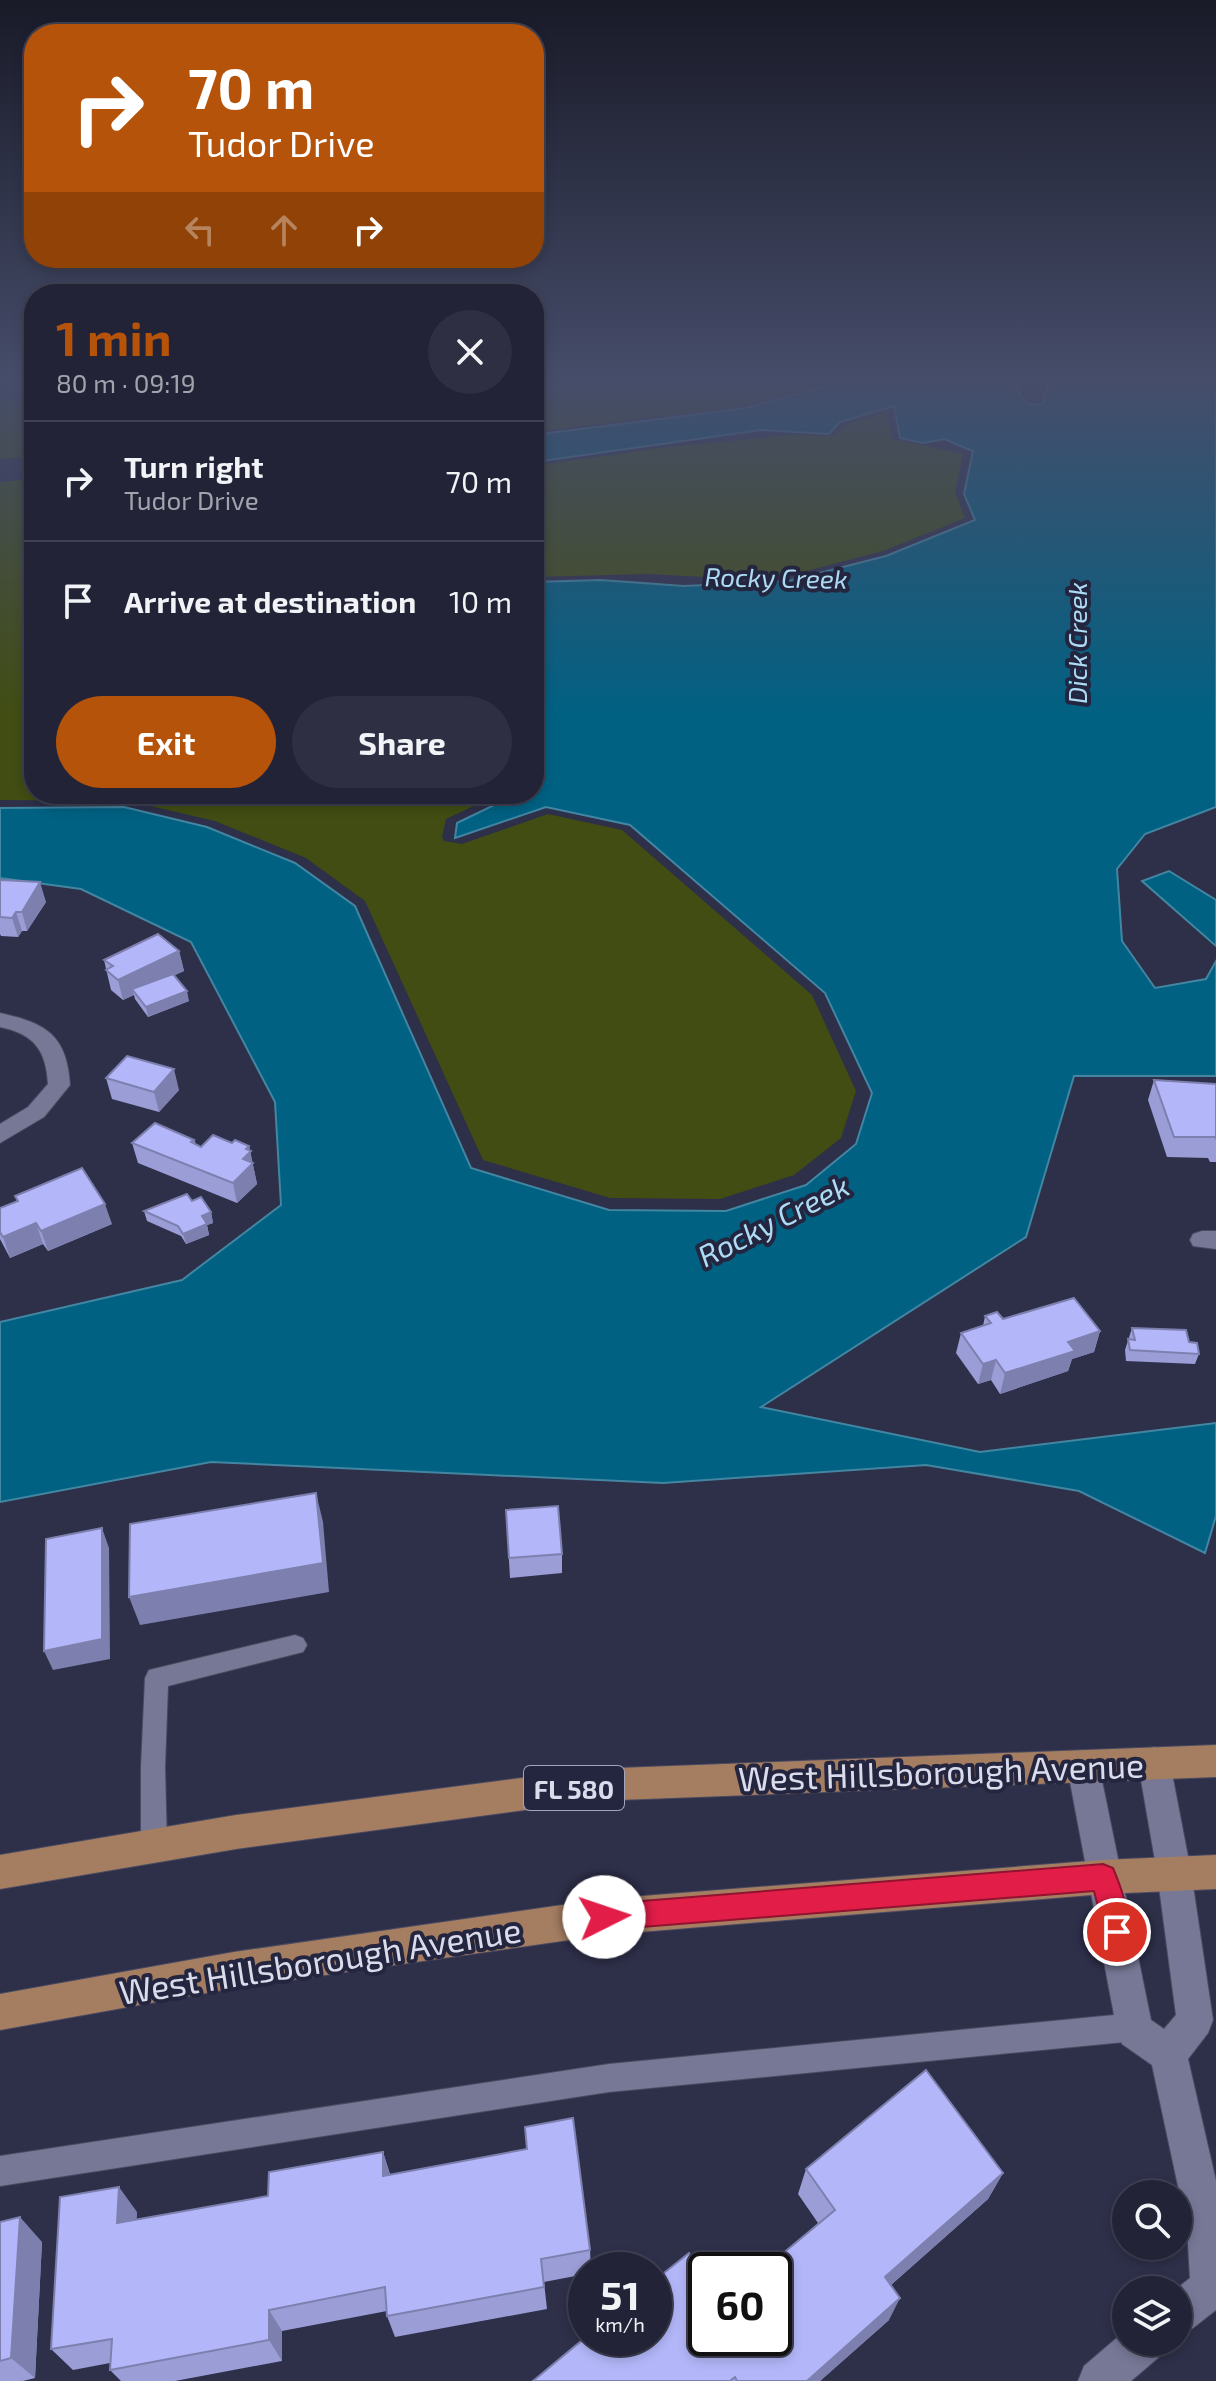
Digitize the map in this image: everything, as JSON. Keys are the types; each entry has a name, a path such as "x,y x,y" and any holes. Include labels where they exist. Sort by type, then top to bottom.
{"main road":[{"name":"West Hillsborough Avenue","path":"0,1872 251,1830 592,1785 1216,1761"},
{"name":"West Hillsborough Avenue","path":"0,2012 234,1970 604,1917 1103,1877 1216,1872"}],"street":[{"path":"0,1020 34,1028 51,1043 59,1061 59,1085 36,1112 0,1135"},
{"path":"1154,1763 1174,1872 1205,2007 1168,2054"},
{"path":"1083,1766 1135,2031 1168,2054 1207,2228 1214,2284 1192,2302"},
{"path":"1099,2381 1128,2356"}],"lane":[{"path":"154,1846 153,1767 157,1678 295,1645"},
{"path":"0,2171 609,2078 1135,2027"}],"green space":[{"path":"0,494 24,494 24,800 0,800"},
{"path":"544,494 956,494 965,518 883,551 783,577 745,579 646,574 544,577"},
{"path":"142,804 478,804 446,819 444,841 462,844 548,814 622,830 812,995 856,1091 841,1138 794,1175 720,1199 610,1198 483,1160 365,901 306,858 215,821"}],"water":[{"path":"964,494 1216,494 1216,807 1145,834 1117,869 1122,941 1155,988 1206,979 1216,961 1216,1076 1074,1076 1026,1237 761,1407 980,1452 1216,1423 1216,1516 1205,1553 1079,1491 926,1465 663,1483 211,1462 0,1502 0,1322 182,1280 281,1205 275,1102 191,942 81,889 0,878 0,808 124,807 207,827 295,863 355,906 471,1168 609,1210 726,1211 806,1185 856,1144 872,1093 825,993 630,825 546,807 455,838 457,823 496,804 544,804 544,582 601,580 684,586 788,581 886,556 975,520"},
{"path":"1169,871 1216,900 1216,946 1142,881"}],"building":[{"path":"0,880 40,882 22,912 16,912 12,918 0,917"},
{"path":"158,934 179,951 118,980 106,970 113,966 104,960"},
{"path":"173,974 187,991 146,1007 132,989"},
{"path":"127,1056 174,1069 154,1092 106,1078"},
{"path":"1154,1080 1216,1084 1216,1139 1174,1137"},
{"path":"155,1123 194,1140 191,1142 201,1147 213,1135 232,1143 235,1140 249,1146 246,1149 251,1151 243,1159 253,1163 233,1183 132,1143"},
{"path":"82,1168 105,1204 41,1231 36,1223 3,1237 0,1232 0,1208 18,1201 15,1196"},
{"path":"187,1194 192,1201 201,1197 211,1212 202,1216 207,1224 183,1234 178,1226 144,1211"},
{"path":"1074,1298 1100,1331 1068,1342 1075,1351 1005,1373 996,1360 983,1364 961,1333 991,1323 985,1316 997,1312 1003,1319"},
{"path":"1132,1328 1186,1330 1189,1342 1197,1343 1199,1354 1130,1350 1128,1339 1135,1340"},
{"path":"316,1493 323,1563 129,1597 130,1524"},
{"path":"558,1506 562,1554 509,1558 506,1510"},
{"path":"102,1528 102,1639 44,1651 46,1539"},
{"path":"926,2070 1003,2173 885,2277 900,2298 807,2381 737,2381 735,2377 730,2381 533,2381 568,2352 568,2356 672,2356 672,2267 688,2254 688,2356 792,2356 792,2252 785,2252 835,2210 806,2169"},
{"path":"573,2118 590,2250 541,2259 544,2287 387,2316 385,2287 269,2310 269,2340 110,2370 112,2339 51,2349 60,2197 119,2187 117,2223 268,2196 269,2172 383,2152 383,2176 527,2149 525,2127"},
{"path":"20,2217 11,2358 0,2361 0,2222"}],"route":[{"path":"604,1917 1103,1877 1117,1932"}],"water label":[{"name":"Rocky Creek","path":"776,577"},
{"name":"Dick Creek","path":"1076,643"},
{"name":"Rocky Creek","path":"773,1220"}]}
